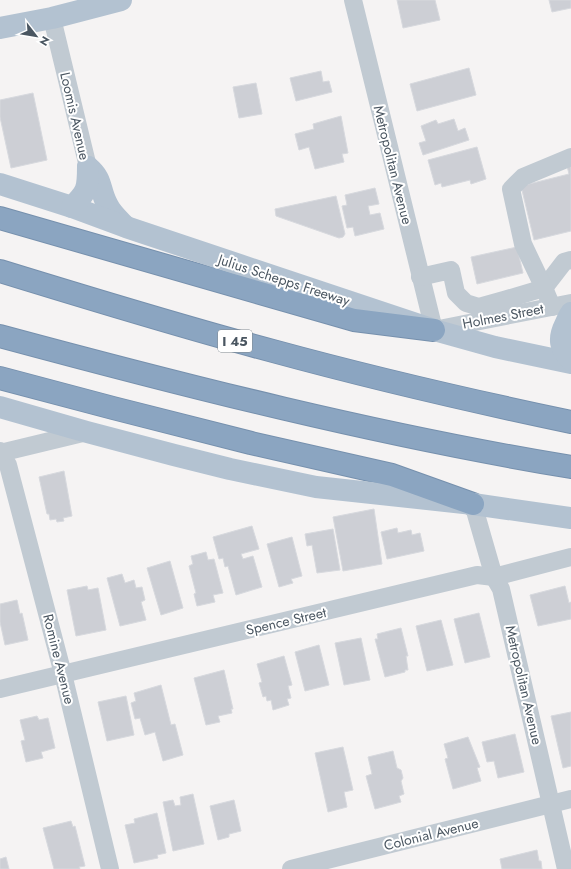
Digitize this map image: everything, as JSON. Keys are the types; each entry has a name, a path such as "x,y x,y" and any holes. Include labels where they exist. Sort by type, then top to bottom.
{"highway":[{"path":"0,218 354,320 434,330"},
{"name":"I 45","path":"0,272 210,334 310,361 435,392 571,422"},
{"path":"0,336 175,382 370,429 494,454 571,467"},
{"path":"0,378 251,443 392,475 474,504"}],"main road":[{"path":"0,28 52,18 121,0"},
{"path":"72,207 84,195 88,182 88,167"},
{"path":"88,167 95,173 106,202 112,212 126,227"},
{"name":"Julius Schepps Freeway","path":"0,184 434,330 495,347 571,363"},
{"path":"561,310 563,329 560,342 564,353 571,360"},
{"path":"0,407 87,432 230,469 316,487 474,504 571,518"}],"street":[{"name":"Metropolitan Avenue","path":"353,0 434,330"},
{"name":"Loomis Avenue","path":"52,18 88,167"},
{"path":"561,310 544,288 523,244 511,189 523,177 571,156"},
{"path":"506,308 544,288 564,262 571,260"},
{"path":"420,277 451,270 456,293 478,314"},
{"name":"Holmes Street","path":"434,330 478,314 506,308 561,310 571,303"},
{"path":"1,452 87,432"},
{"name":"Romine Avenue","path":"1,452 8,465 63,674 110,869"},
{"name":"Metropolitan Avenue","path":"474,504 494,577 502,589 566,869"},
{"name":"Spence Street","path":"0,689 477,575 494,577 571,557"},
{"name":"Colonial Avenue","path":"291,869 571,799"}],"building":[{"path":"397,0 435,0 440,20 403,28"},
{"path":"549,0 571,0 571,8 552,12"},
{"path":"469,68 476,95 417,111 410,84"},
{"path":"321,71 323,82 329,81 332,92 296,101 290,78"},
{"path":"256,83 262,114 239,118 233,87"},
{"path":"33,93 47,160 11,168 0,117 0,100"},
{"path":"341,116 348,153 342,154 344,162 315,169 309,147 299,150 295,134 314,129 313,124"},
{"path":"454,119 458,131 465,128 469,140 423,155 419,143 426,141 421,126 436,120 438,124"},
{"path":"477,147 486,179 471,184 470,180 442,187 441,183 435,185 428,160"},
{"path":"571,165 571,231 534,240 521,186 569,174 567,166"},
{"path":"375,188 379,204 368,206 370,215 380,213 384,229 355,236 353,227 347,228 342,206 347,205 345,195"},
{"path":"336,196 345,234 343,237 339,238 276,216 275,209"},
{"path":"517,247 523,273 477,284 471,257"},
{"path":"64,471 72,516 63,518 64,521 57,522 56,519 50,520 49,514 47,514 39,477"},
{"path":"374,509 382,564 343,571 333,517"},
{"path":"252,526 259,549 241,554 243,559 253,556 262,587 236,595 228,566 225,567 223,558 219,559 213,537"},
{"path":"397,528 398,533 411,530 412,535 420,533 424,551 387,559 381,532"},
{"path":"333,529 340,570 317,573 312,545 307,546 305,534"},
{"path":"292,537 302,576 291,579 293,583 279,587 267,544"},
{"path":"206,552 208,560 214,559 223,593 213,595 215,602 197,606 194,594 196,593 189,566 193,564 191,556"},
{"path":"170,561 183,608 161,615 147,568"},
{"path":"122,574 125,583 134,580 136,588 142,587 145,600 141,602 146,620 120,626 107,578"},
{"path":"87,586 88,590 98,588 106,630 76,636 67,590"},
{"path":"565,586 569,603 571,602 571,619 538,626 530,595"},
{"path":"17,600 20,614 22,613 28,640 5,645 0,622 0,604"},
{"path":"479,613 490,657 465,663 454,619"},
{"path":"441,620 453,665 427,671 416,626"},
{"path":"401,628 408,656 406,656 408,670 385,677 375,639 378,639 377,634"},
{"path":"361,638 370,680 344,685 335,643"},
{"path":"319,645 329,685 305,691 295,652"},
{"path":"284,656 292,685 288,686 291,698 287,699 289,705 273,710 271,700 267,701 266,696 263,697 259,683 262,682 257,664"},
{"path":"224,670 233,709 231,709 232,713 218,716 220,722 206,725 194,678"},
{"path":"161,685 171,725 175,724 183,755 163,761 155,732 145,735 140,718 135,719 131,703 136,701 134,693"},
{"path":"126,696 134,735 107,741 98,702"},
{"path":"571,712 571,766 563,768 551,716"},
{"path":"37,716 39,720 48,718 55,748 41,752 43,758 26,762 21,741 25,740 20,720"},
{"path":"515,734 524,772 498,778 494,761 487,762 482,742"},
{"path":"468,737 480,767 477,768 481,781 453,789 445,759 448,758 444,744"},
{"path":"343,747 353,790 344,792 347,807 328,812 315,753"},
{"path":"393,751 397,768 401,770 403,778 401,781 404,794 399,796 401,802 375,809 366,776 372,774 368,757"},
{"path":"193,794 204,844 173,851 163,802 173,800 175,806 181,805 180,797"},
{"path":"234,800 241,831 229,834 229,837 218,840 210,806"},
{"path":"157,813 166,853 157,855 158,858 134,863 125,825 135,823 134,819"},
{"path":"71,821 73,827 75,826 85,866 79,867 80,869 54,869 43,828"},
{"path":"537,850 542,869 502,869 500,859"},
{"path":"6,857 9,869 0,869 0,859"}]}
